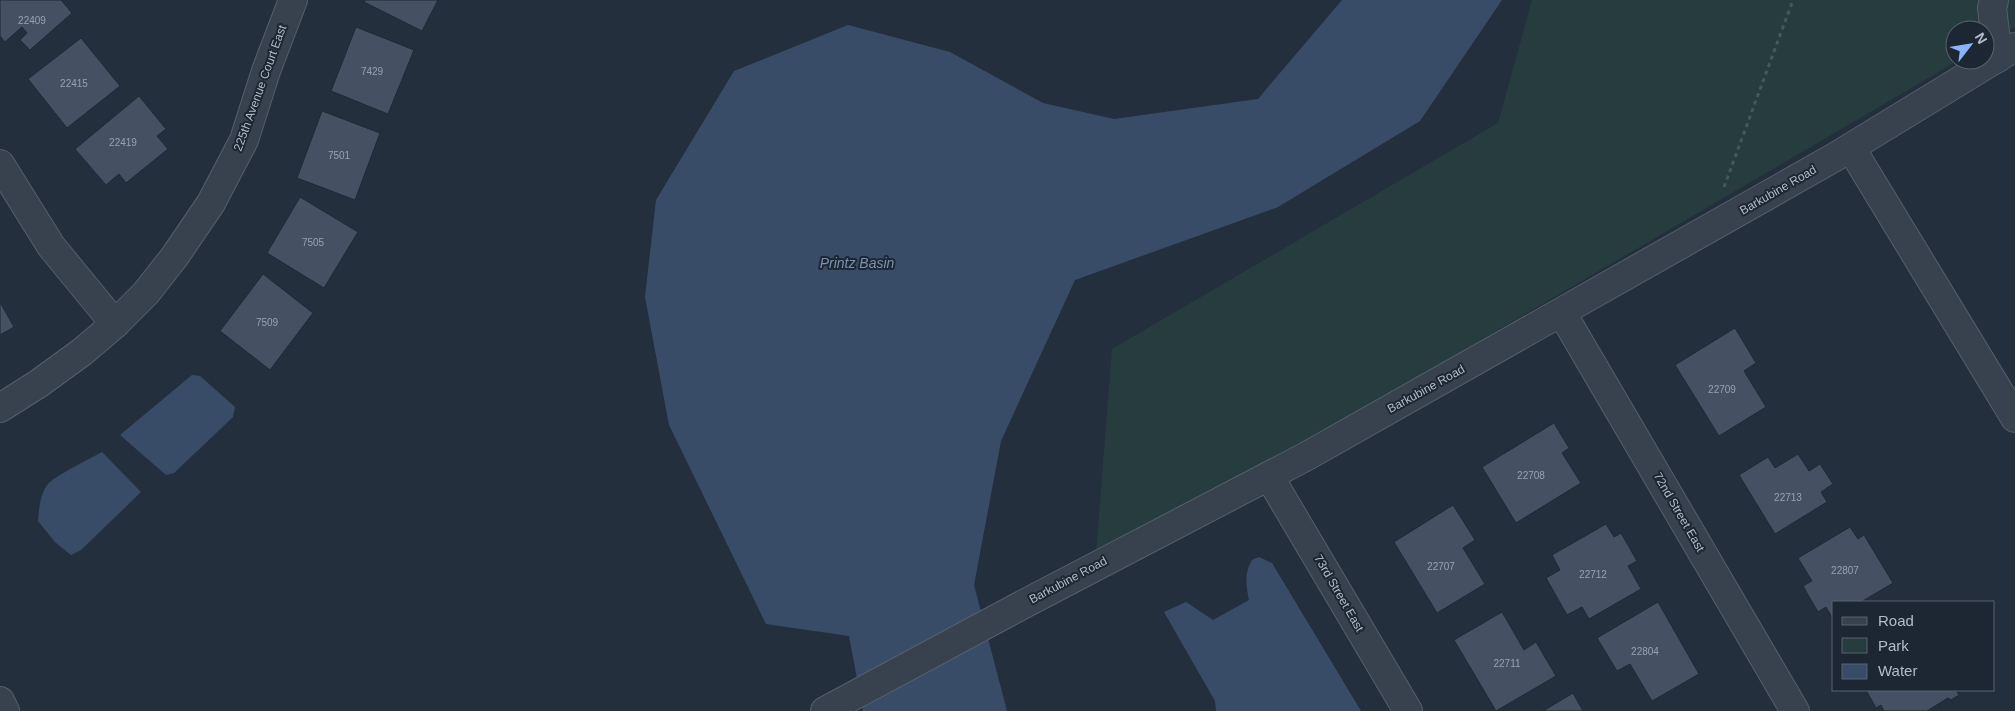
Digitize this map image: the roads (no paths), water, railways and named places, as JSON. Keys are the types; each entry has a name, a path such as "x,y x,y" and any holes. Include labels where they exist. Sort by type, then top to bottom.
{"street":[{"name":"225th Avenue Court East","path":"0,408 75,358 115,324 146,293 175,256 211,203 244,140 266,71 292,0"},
{"path":"1994,0 1992,8 2006,52"},
{"name":"Barkubine Road","path":"825,711 1022,605 1269,476 1709,230 1850,148 2006,52"},
{"path":"1850,148 2015,418"},
{"path":"0,164 51,246 115,324"},
{"name":"72nd Street East","path":"1562,312 1795,711"},
{"name":"73rd Street East","path":"1269,476 1408,711"},
{"path":"0,701 5,711"}],"water":[{"name":"Printz Basin","path":"1342,0 1502,0 1420,121 1278,207 1075,280 1001,441 974,585 1007,711 863,711 849,636 766,624 669,425 645,297 656,200 734,71 848,25 950,52 1043,103 1114,119 1258,99"},
{"path":"192,375 200,376 235,407 233,417 174,473 166,475 120,435"},
{"path":"102,452 141,492 81,550 71,555 55,542 38,521 42,497 45,488 52,481"},
{"path":"1259,557 1272,563 1361,711 1216,711 1215,701 1164,612 1186,602 1213,620 1249,600 1248,570 1252,560"}]}
